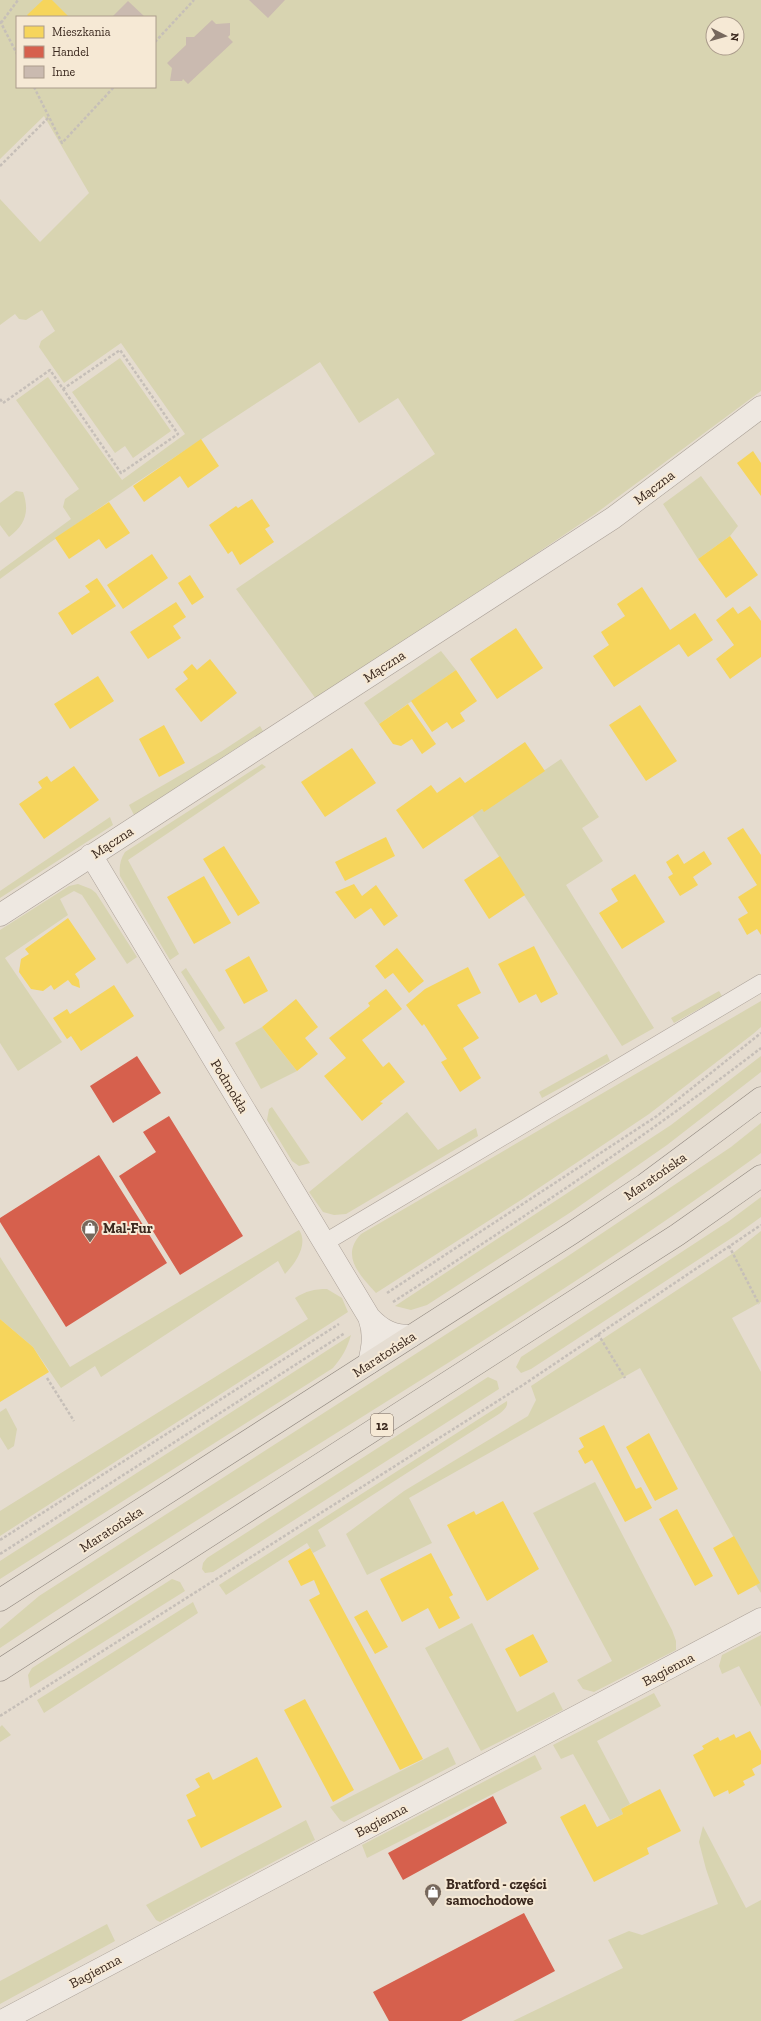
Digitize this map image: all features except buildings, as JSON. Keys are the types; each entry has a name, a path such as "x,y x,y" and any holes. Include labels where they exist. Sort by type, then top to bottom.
{"main road":[{"name":"Maratońska","path":"0,1600 412,1336 644,1185 761,1098"},
{"name":"12","path":"0,1670 677,1235 761,1176"}],"street":[{"name":"Mączna","path":"0,915 612,518 761,407"},
{"name":"Podmokła","path":"91,855 369,1317 374,1330 374,1343 369,1363"},
{"name":"Podmokła","path":"369,1317 380,1328 389,1333 399,1336 412,1336"},
{"name":"Bagienna","path":"2,2021 761,1620"}],"lane":[{"path":"324,1243 761,983"}],"path":[{"path":"16,52 0,22 18,0"},
{"path":"156,41 194,0"},
{"path":"34,88 62,143 113,88"},
{"path":"0,166 49,117"},
{"path":"0,400 3,403 50,370 63,389 121,473 178,434 120,350 63,389"},
{"path":"0,1716 523,1385 761,1225"},
{"path":"729,1246 759,1304"},
{"path":"598,1334 625,1378"},
{"path":"47,1378 74,1421"}],"shaded area":[{"path":"0,0 761,0 761,391 595,514 448,613 316,699 236,589 435,454 398,398 359,423 320,362 118,495 0,579 0,571 71,519 63,507 65,499 79,489 16,400 48,377 122,480 185,434 121,343 64,383 39,347 41,341 55,331 42,310 26,320 19,319 15,314 0,325 0,199 40,242 89,193 44,116 0,159"},
{"path":"120,358 171,431 133,458 125,446 115,453 72,392"},
{"path":"701,476 738,526 730,536 698,559 663,504"},
{"path":"16,491 23,492 26,512 25,518 19,528 9,537 0,525 0,503"},
{"path":"441,651 456,670 379,724 364,703"},
{"path":"260,726 263,731 134,815 129,805 222,751"},
{"path":"561,759 599,817 582,828 603,861 566,885 654,1028 622,1046 472,815 482,809 484,811"},
{"path":"262,764 266,767 128,860 179,954 170,960 120,876 120,864 123,855 125,852"},
{"path":"110,817 113,825 0,898 0,891"},
{"path":"78,884 91,889 96,893 137,957 127,964 82,895 74,891 60,899 68,915 5,958 62,1042 18,1071 0,1043 0,930 69,886"},
{"path":"186,968 225,1028 219,1032 181,972"},
{"path":"719,991 722,996 674,1023 671,1018"},
{"path":"761,1001 761,1027 649,1114 521,1200 376,1293 359,1272 352,1258 352,1250 355,1242 361,1234"},
{"path":"262,1027 297,1071 261,1089 235,1043"},
{"path":"607,1054 610,1061 542,1098 539,1092"},
{"path":"761,1056 761,1072 667,1145 571,1212 427,1305 411,1310 395,1306 671,1125"},
{"path":"272,1107 310,1163 299,1166 292,1161 267,1120 269,1109"},
{"path":"407,1112 438,1150 476,1128 478,1136 346,1214 334,1215 323,1212 309,1192"},
{"path":"761,1123 761,1153 669,1218 574,1282 190,1524 0,1648 0,1629 39,1596 565,1258 731,1147"},
{"path":"761,1197 761,1217 736,1235 531,1369 521,1373 516,1367 521,1357 729,1221"},
{"path":"299,1230 302,1236 302,1247 300,1254 285,1274 278,1261 101,1377 95,1366 61,1388 33,1347 0,1319 0,1257 70,1367"},
{"path":"761,1231 761,1302 732,1318 761,1372 761,1593 756,1585 759,1583 640,1368 409,1498 432,1543 367,1575 346,1534 404,1491 528,1416 536,1400 531,1386 732,1254"},
{"path":"327,1289 342,1298 348,1312 0,1536 0,1511 308,1319 295,1298 310,1291"},
{"path":"351,1335 344,1353 333,1368 0,1579 0,1561"},
{"path":"488,1377 497,1381 499,1389 213,1572 205,1573 202,1569 203,1563 207,1558"},
{"path":"507,1401 506,1407 499,1414 318,1530 326,1546 313,1553 307,1543 226,1595 219,1585"},
{"path":"6,1408 17,1429 14,1446 8,1450 0,1437 0,1412"},
{"path":"595,1482 672,1630 676,1641 676,1650 594,1692 583,1689 577,1680 612,1661 533,1513"},
{"path":"172,1579 180,1582 185,1591 30,1688 28,1675 32,1668"},
{"path":"193,1602 198,1613 44,1713 37,1700"},
{"path":"472,1623 517,1712 554,1692 563,1710 481,1751 425,1648"},
{"path":"761,1635 761,1707 739,1666 722,1674 719,1666 722,1655"},
{"path":"654,1693 661,1706 597,1741 630,1804 621,1809 623,1814 610,1820 573,1754 561,1759 553,1745"},
{"path":"2,1725 11,1735 0,1742 0,1727"},
{"path":"448,1747 456,1764 344,1822 340,1820 330,1807"},
{"path":"535,1755 542,1769 367,1858 362,1845"},
{"path":"306,1820 315,1840 160,1922 156,1920 146,1905"},
{"path":"703,1826 746,1908 761,1900 761,2021 513,2021 623,1968 608,1940 629,1931 642,1935 718,1904 706,1869 699,1842"},
{"path":"107,1924 115,1941 0,2004 0,1981"}],"place":[{"name":"Mal-Fur","path":"90,1243"},
{"name":"Bratford - części samochodowe","path":"433,1907"}]}
